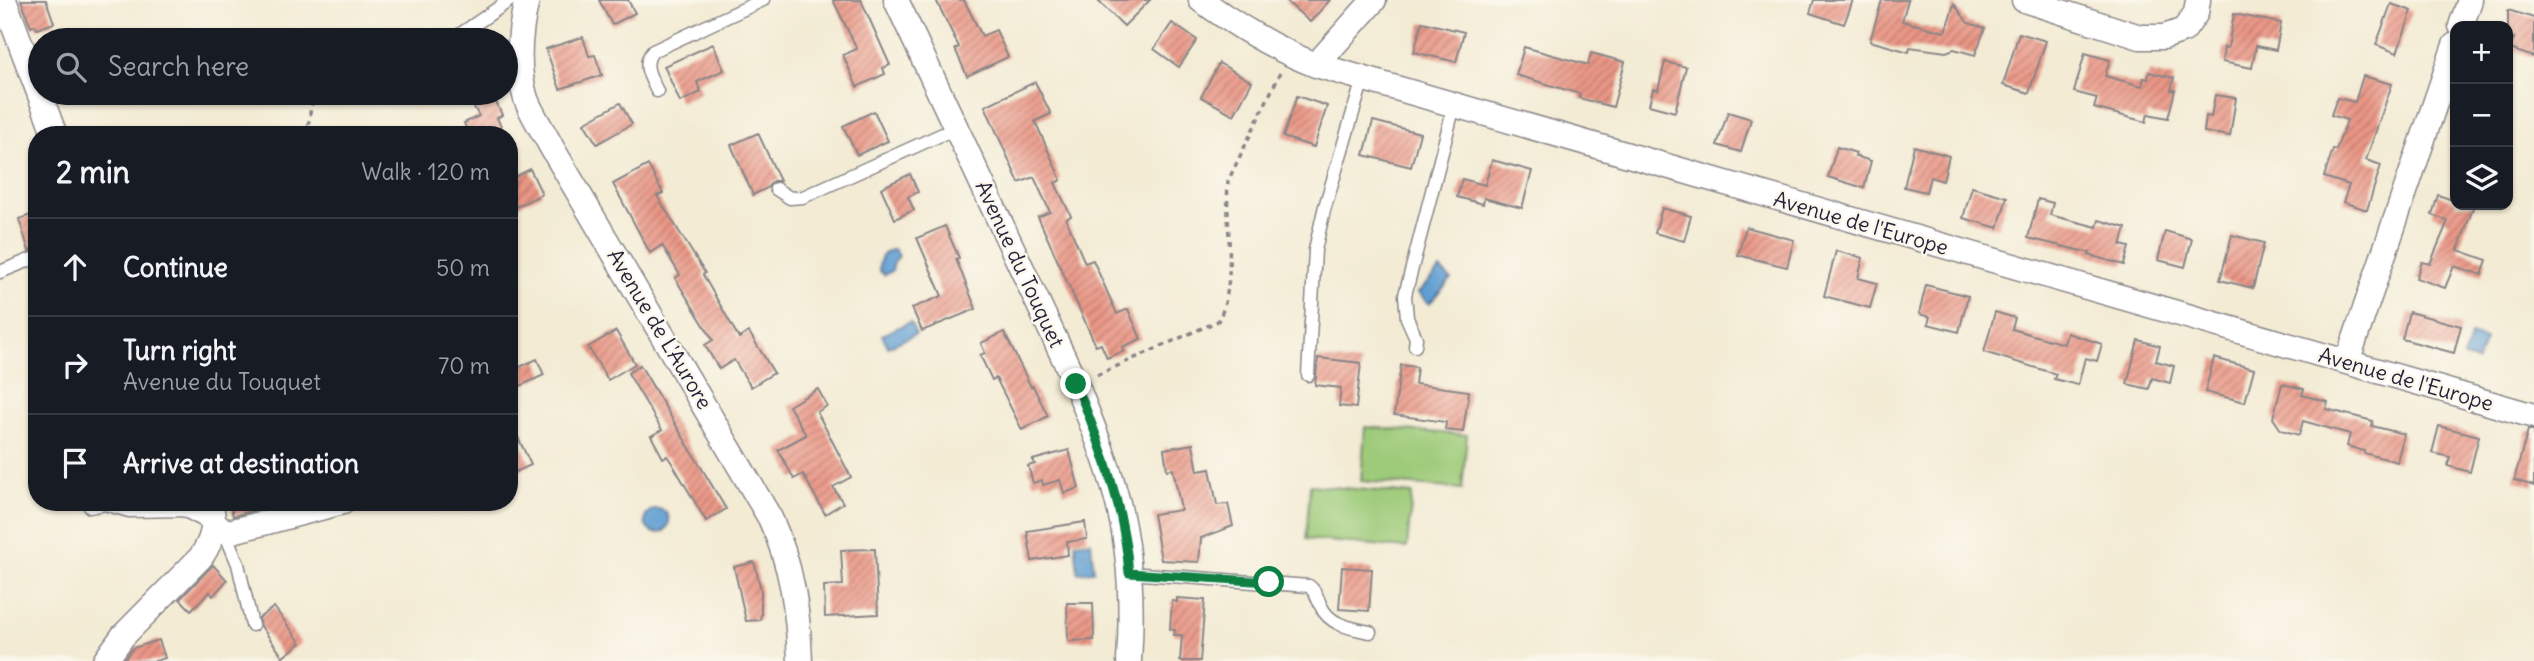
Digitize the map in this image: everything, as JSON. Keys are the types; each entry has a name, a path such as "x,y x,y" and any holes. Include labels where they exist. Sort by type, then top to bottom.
{"street":[{"name":"Avenue de L'Aurore","path":"527,0 519,47 527,100 552,148 770,518 782,544 796,595 800,661"},
{"name":"Avenue du Touquet","path":"896,0 1076,384 1098,439 1114,488 1129,573 1129,661"},
{"name":"Avenue de l'Europe","path":"1201,0 1229,21 1289,54 1316,65 2534,416"},
{"path":"1316,65 1374,0"},
{"path":"2024,0 2140,37 2164,37 2184,30 2196,13 2197,0"},
{"path":"2464,21 2470,0"},
{"path":"3,2 28,66"},
{"path":"2347,362 2450,61"},
{"path":"43,105 51,126"},
{"path":"212,514 229,532 309,511"},
{"path":"104,661 123,636 201,557 209,545 212,514"}],"lane":[{"path":"469,28 510,0"},
{"path":"657,91 647,67 649,55 653,51 763,0"},
{"path":"1308,375 1315,250 1324,210 1363,79"},
{"path":"1415,346 1416,338 1407,318 1405,295 1454,106"},
{"path":"776,189 790,198 803,197 956,128"},
{"path":"0,272 28,261"},
{"path":"190,511 212,514 228,540 238,564 252,625"},
{"path":"1129,573 1308,586 1313,589 1327,615 1339,625 1370,632"}],"path":[{"path":"1076,384 1218,321 1226,307 1230,220 1228,181 1289,54"},
{"path":"308,126 311,105"}],"green space":[{"path":"1365,427 1467,435 1462,489 1361,481"},
{"path":"1310,485 1412,494 1407,548 1306,539"}],"water":[{"path":"894,249 899,256 892,271 884,275 879,270 881,259 884,254"},
{"path":"1440,269 1451,279 1429,304 1418,293"},
{"path":"910,322 916,334 888,347 882,335"},
{"path":"2471,335 2485,340 2477,362 2463,357"},
{"path":"657,509 665,513 669,521 665,529 657,533 649,529 645,521 649,513"},
{"path":"1091,541 1094,571 1078,573 1075,543"}],"building":[{"path":"21,0 46,0 54,23 40,28 35,25 31,27"},
{"path":"599,0 628,0 635,13 612,25"},
{"path":"833,0 861,0 890,65 883,68 885,74 857,87 843,55 857,49"},
{"path":"936,0 964,0 982,36 996,30 1008,57 967,76 955,49 959,47"},
{"path":"1097,0 1150,0 1124,26"},
{"path":"1285,0 1330,0 1310,22"},
{"path":"1814,0 1853,0 1844,24 1810,13"},
{"path":"1882,0 1908,0 1902,21 1945,32 1954,4 1968,23 1985,28 1975,55 1954,49 1946,52 1910,47 1909,52 1870,41"},
{"path":"2391,4 2412,11 2397,53 2376,45"},
{"path":"2508,10 2534,18 2534,57 2513,50 2513,21 2508,21"},
{"path":"2234,14 2281,23 2276,50 2256,46 2252,68 2222,62 2224,47 2228,48"},
{"path":"1422,22 1464,32 1456,62 1414,52"},
{"path":"1172,23 1197,40 1179,67 1154,49"},
{"path":"2019,33 2046,41 2029,93 2003,85"},
{"path":"583,37 589,56 595,55 602,75 560,89 546,49"},
{"path":"713,44 724,70 697,82 701,92 680,102 664,66"},
{"path":"1524,47 1588,65 1591,53 1625,62 1613,107 1579,98 1580,94 1516,75"},
{"path":"2085,53 2110,60 2105,76 2142,86 2144,78 2148,79 2149,72 2174,78 2171,90 2175,90 2168,118 2148,114 2146,122 2094,108 2097,98 2074,92"},
{"path":"1665,62 1686,67 1675,112 1649,105 1653,89 1658,90"},
{"path":"1219,63 1252,82 1234,115 1201,97"},
{"path":"2363,76 2392,84 2366,160 2381,165 2367,210 2343,202 2349,185 2324,177 2333,149 2336,150 2347,120 2331,115 2337,98 2355,102"},
{"path":"1035,82 1051,114 1035,121 1061,180 1055,183 1071,216 1066,219 1085,263 1093,260 1117,314 1128,309 1141,339 1122,347 1124,351 1107,358 1101,344 1096,346 1038,217 1050,212 1034,177 1019,183 985,106"},
{"path":"2215,95 2236,98 2230,136 2204,132 2206,116 2211,117"},
{"path":"1297,96 1327,106 1314,147 1283,137"},
{"path":"620,103 632,124 597,144 584,123"},
{"path":"473,105 497,105 502,115 497,118 501,126 465,126 464,123 479,116"},
{"path":"874,111 888,141 857,155 843,126"},
{"path":"1728,112 1751,119 1741,152 1717,145"},
{"path":"1373,121 1420,133 1411,167 1364,155"},
{"path":"758,133 780,181 773,181 767,188 753,195 731,145"},
{"path":"1914,146 1949,156 1943,181 1930,177 1926,192 1904,187"},
{"path":"1837,147 1871,161 1864,188 1828,177"},
{"path":"1492,160 1532,171 1522,208 1484,198 1483,204 1457,197 1462,179 1485,185"},
{"path":"648,165 663,193 657,196 705,273 703,275 739,338 749,332 774,373 751,387 734,360 719,369 705,345 713,340 675,278 680,275 662,245 650,253 613,184"},
{"path":"530,169 542,194 518,206 518,175"},
{"path":"910,174 918,192 908,197 914,210 895,219 881,188"},
{"path":"1972,187 2007,197 1998,228 1963,218"},
{"path":"2438,195 2450,199 2450,210 2472,210 2458,250 2487,260 2482,275 2454,266 2445,288 2416,278 2422,262 2430,264 2448,221 2432,215"},
{"path":"2038,199 2053,203 2050,215 2097,227 2099,220 2126,228 2121,245 2129,247 2124,265 2089,255 2090,253 2028,238"},
{"path":"1662,208 1691,216 1684,241 1655,233"},
{"path":"28,216 28,248 19,219"},
{"path":"945,226 976,309 922,331 912,308 942,296 917,238"},
{"path":"1746,227 1794,240 1787,267 1738,255"},
{"path":"2165,231 2192,239 2185,267 2158,260"},
{"path":"2232,235 2264,243 2253,288 2220,280"},
{"path":"1836,251 1863,258 1858,278 1877,283 1870,308 1824,296"},
{"path":"1926,285 1968,296 1959,332 1928,324 1930,317 1919,314"},
{"path":"1995,312 2015,318 2012,329 2064,344 2067,333 2102,344 2097,361 2085,358 2078,385 2054,379 2056,374 1984,352"},
{"path":"2409,312 2461,326 2454,353 2402,339"},
{"path":"616,331 635,364 608,380 588,347"},
{"path":"1004,332 1048,416 1022,430 996,378 992,380 980,355 985,353 981,343"},
{"path":"2138,340 2160,346 2156,361 2174,366 2170,383 2152,378 2149,389 2127,384"},
{"path":"1318,358 1361,363 1356,408 1339,406 1341,388 1315,385"},
{"path":"2214,358 2254,369 2245,402 2205,392"},
{"path":"537,359 544,375 518,387 518,368"},
{"path":"640,365 726,509 706,521 672,463 667,456 663,458 651,436 662,430 628,373"},
{"path":"1401,365 1417,367 1415,384 1469,391 1463,432 1445,430 1446,422 1394,415"},
{"path":"2282,384 2304,389 2302,395 2328,402 2326,409 2373,421 2372,426 2404,434 2397,462 2347,446 2350,434 2303,421 2299,435 2281,430 2273,418"},
{"path":"818,389 827,406 817,412 851,477 833,487 843,503 825,514 803,474 794,479 778,450 806,435 789,406"},
{"path":"2439,426 2479,436 2470,472 2448,466 2450,457 2432,453"},
{"path":"2528,430 2534,430 2534,486 2514,480"},
{"path":"518,437 531,465 518,471"},
{"path":"1193,444 1198,471 1210,469 1217,505 1228,504 1233,526 1201,538 1199,562 1161,560 1153,514 1181,510 1173,469 1167,470 1164,449"},
{"path":"1069,450 1079,488 1064,493 1060,480 1043,485 1042,480 1033,483 1028,466 1035,464 1033,460"},
{"path":"232,511 251,511 233,516"},
{"path":"1085,522 1087,539 1067,542 1068,555 1032,561 1027,531"},
{"path":"875,549 878,614 825,617 824,586 843,585 841,550"},
{"path":"754,562 761,590 761,615 760,620 746,621 734,567"},
{"path":"213,565 227,580 213,596 210,592 191,610 180,599"},
{"path":"1342,567 1372,569 1369,611 1339,609"},
{"path":"1177,598 1205,600 1200,661 1180,661 1182,635 1174,635 1175,630 1170,629 1172,601 1177,602"},
{"path":"1067,603 1093,603 1094,640 1068,641"},
{"path":"274,607 301,643 283,657 261,626 259,618"},
{"path":"159,640 165,658 155,661 123,661 133,648"}],"route":[{"path":"1076,384 1114,488 1129,573 1269,582"}]}
